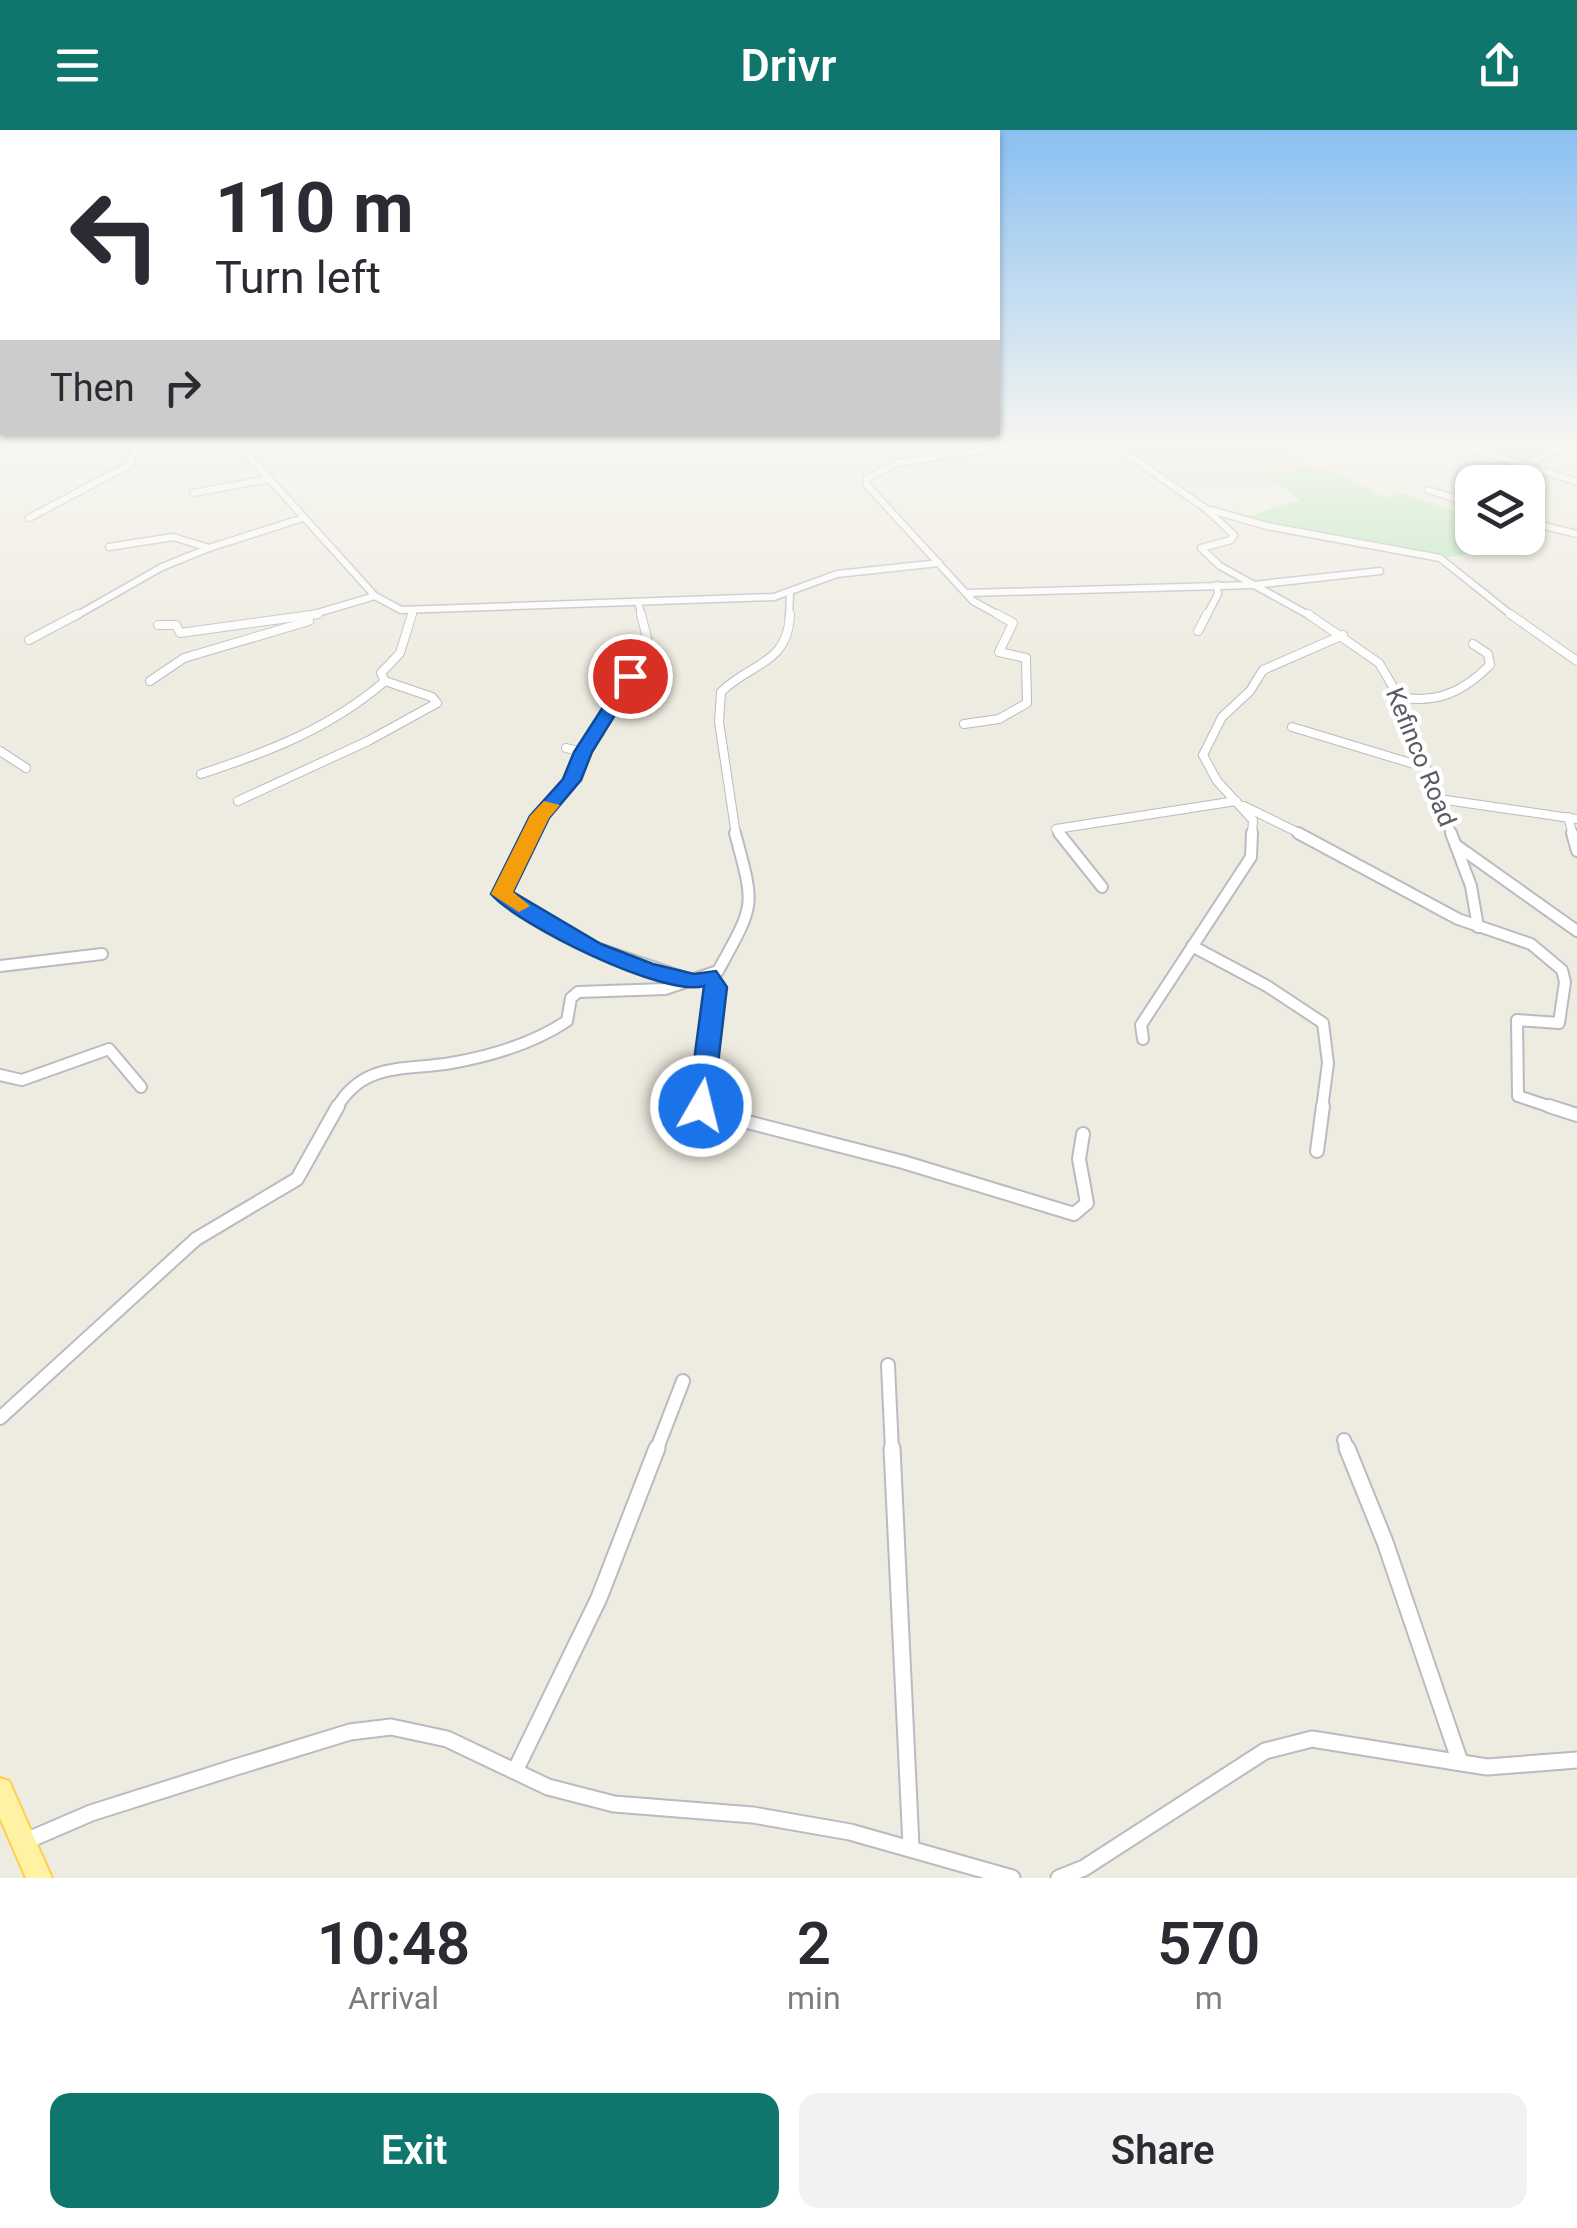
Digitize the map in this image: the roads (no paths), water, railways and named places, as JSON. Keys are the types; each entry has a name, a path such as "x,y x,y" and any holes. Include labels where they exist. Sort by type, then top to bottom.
{"main road":[{"path":"0,1790 26,1841 39,1878"}],"street":[{"path":"29,640 78,618 167,562 288,523"},
{"path":"306,523 375,596 390,607 413,611 790,594 837,574 939,563"},
{"path":"902,523 973,601 1013,623 1000,652 1026,658 1028,685 1024,708 999,719 964,724"},
{"name":"Kefinco Road","path":"1219,523 1234,538 1201,549 1253,585 1343,635 1379,663 1399,697 1439,798 1471,886 1478,927"},
{"path":"1256,523 1440,558 1530,630 1577,661"},
{"path":"1545,526 1577,534"},
{"path":"109,547 173,538 209,548"},
{"path":"969,593 1253,585 1380,571"},
{"path":"1198,631 1218,594 1217,585"},
{"path":"0,1418 196,1239 297,1179 345,1093 368,1075 384,1068 451,1062 543,1037 567,1022 567,1002 573,992 586,988 665,989 695,982 724,962 752,896 729,808 719,722 721,692 736,676 773,658 789,637 790,594"},
{"path":"150,681 184,658 244,642 375,596"},
{"path":"638,602 648,642 645,656 616,694 572,780 540,816 502,894 594,949 648,970 695,982"},
{"path":"384,682 381,673 400,653 413,611"},
{"path":"158,625 176,625 176,633 180,634 234,623 313,616"},
{"path":"1143,1039 1141,1025 1251,857 1253,820 1207,768 1203,755 1222,717 1250,691 1263,670 1343,635"},
{"path":"1399,697 1429,702 1473,684 1490,665 1488,654 1473,644"},
{"path":"202,774 324,725 384,682"},
{"path":"238,802 368,741 438,702 432,696 384,682"},
{"path":"1292,726 1424,767"},
{"path":"566,748 583,752"},
{"path":"0,751 26,768"},
{"path":"1439,798 1572,818 1577,852"},
{"path":"1102,887 1056,829 1240,804 1478,927 1531,944 1562,970 1565,982 1559,1023 1517,1020 1518,1096 1577,1115"},
{"path":"1456,844 1577,931"},
{"path":"1192,946 1268,986 1323,1024 1328,1064 1317,1151"},
{"path":"0,966 102,954"},
{"path":"708,976 716,987 701,1110 1074,1214 1087,1203 1079,1159 1083,1134"},
{"path":"0,1075 22,1080 109,1049 140,1087"},
{"path":"888,1365 912,1846"},
{"path":"515,1771 599,1598 683,1380"},
{"path":"1344,1440 1418,1632 1460,1762"},
{"path":"26,1841 91,1814 372,1727 417,1731 446,1740 548,1787 614,1804 753,1816 912,1846 1012,1878"},
{"path":"1059,1878 1084,1868 1264,1752 1321,1739 1487,1766 1577,1760"}]}
